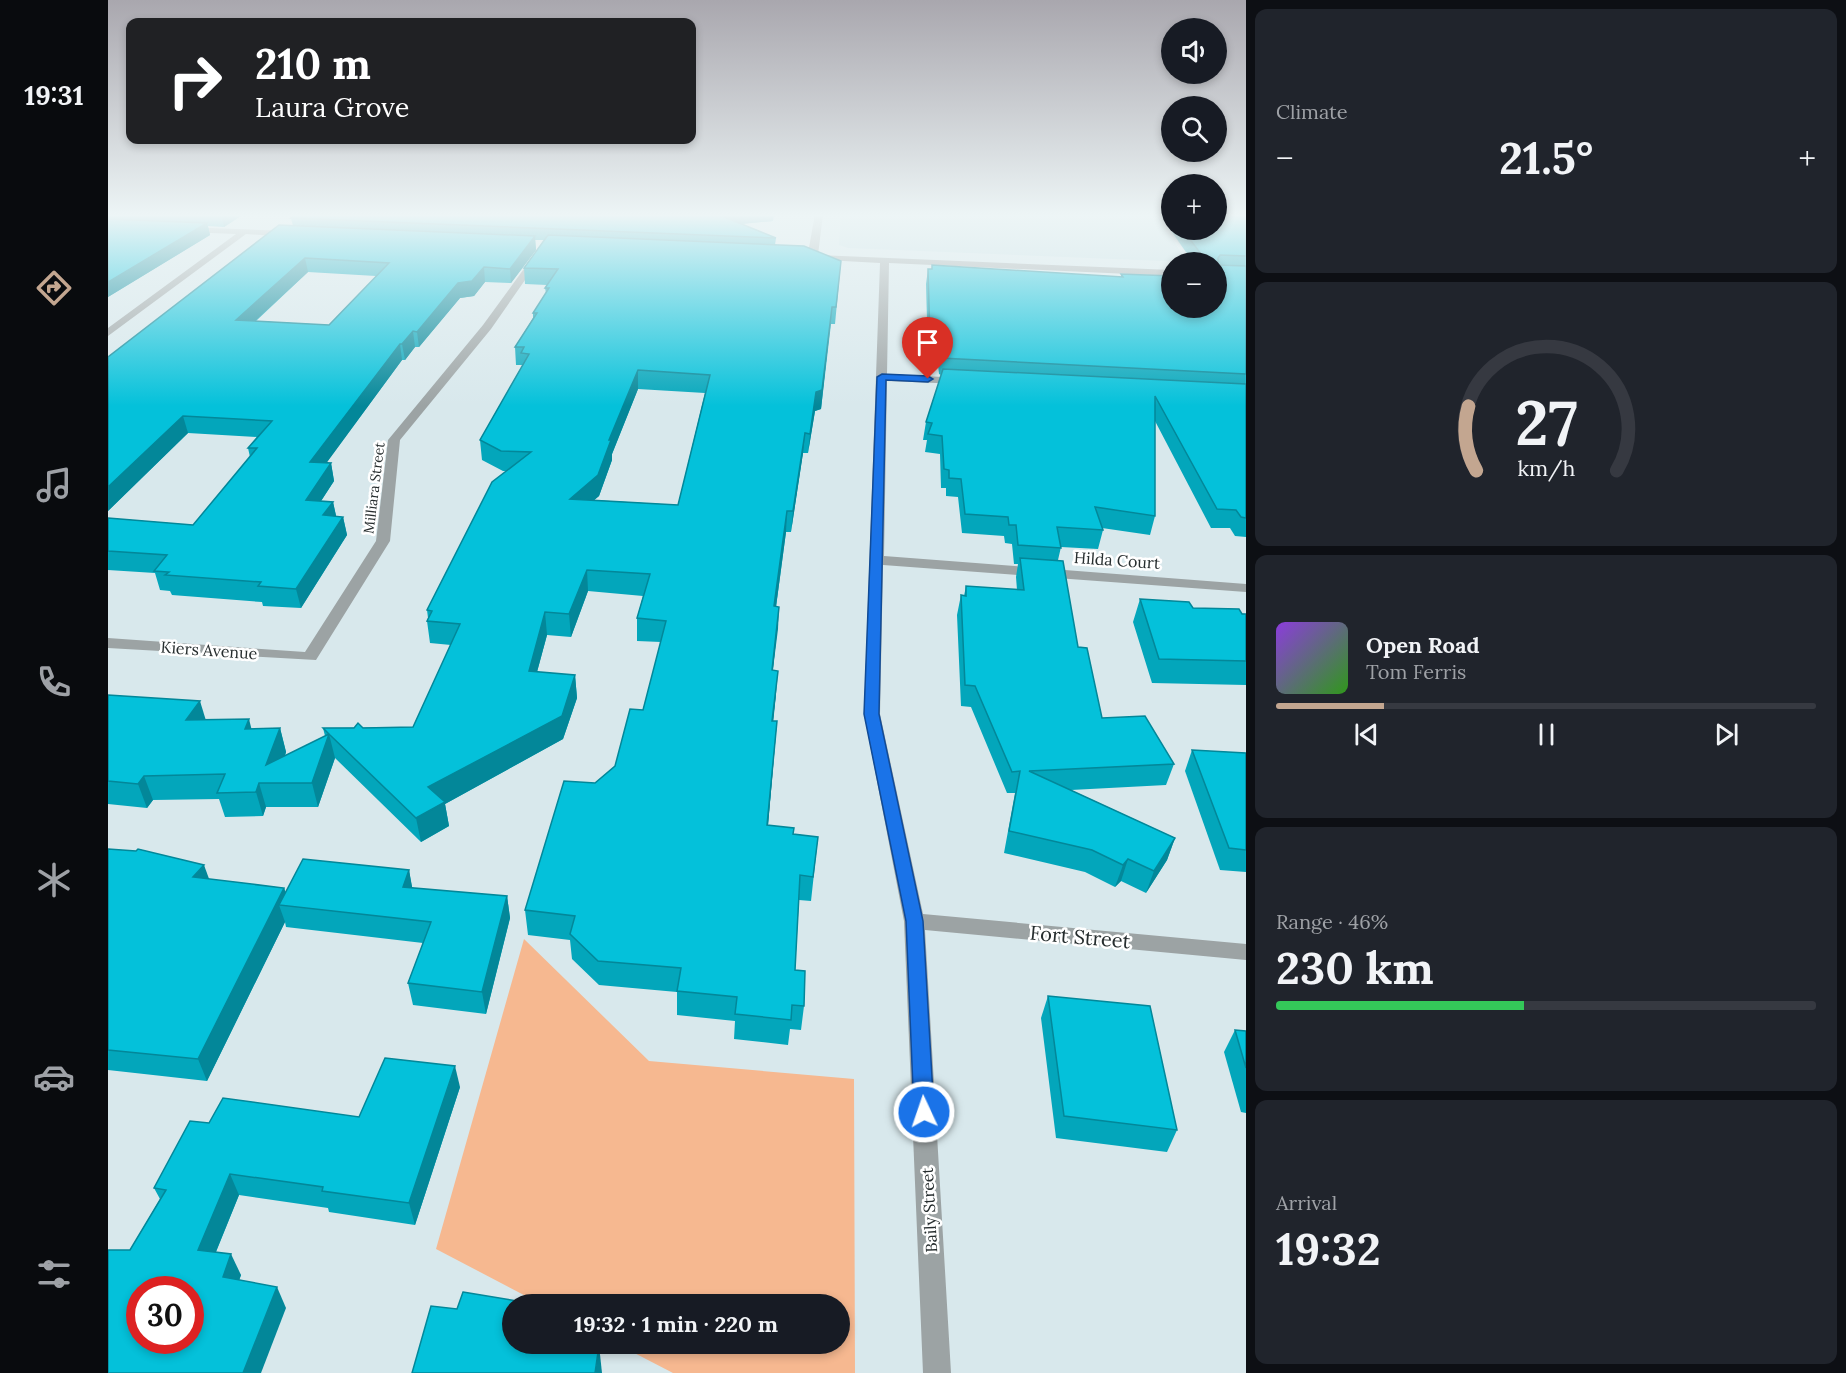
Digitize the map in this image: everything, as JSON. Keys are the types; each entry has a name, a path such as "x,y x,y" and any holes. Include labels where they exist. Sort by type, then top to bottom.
{"street":[{"path":"108,333 182,278"},
{"name":"Milliara Street","path":"310,657 383,541 394,440 487,327 522,278"},
{"name":"Baily Street","path":"885,278 872,714 914,921 937,1373"},
{"path":"882,377 976,382"},
{"name":"Hilda Court","path":"878,560 1246,588"},
{"name":"Kiers Avenue","path":"108,643 310,657"},
{"name":"Fort Street","path":"914,921 1246,952"}],"shaded area":[{"path":"524,939 649,1061 854,1079 855,1373 673,1373 636,1354 850,1354 850,1294 522,1294 436,1249"}],"building":[{"path":"210,278 283,278 236,320 329,325 374,278 475,278 472,281 458,283 417,332 413,331 400,344 310,462 331,463 306,500 333,502 323,515 343,517 296,589 258,586 261,582 165,575 169,572 154,571 167,555 108,551 108,518 193,525 257,448 248,448 272,421 183,416 108,487 108,357"},
{"path":"552,278 839,278 836,307 832,307 822,390 816,392 810,434 805,433 793,511 787,511 774,606 779,607 772,670 778,671 772,721 777,721 767,825 794,828 793,834 818,837 813,877 800,875 795,970 805,971 804,1006 792,1005 791,1020 735,1014 737,997 677,991 681,968 598,961 570,934 575,916 525,910 564,781 595,783 615,766 630,709 643,710 666,621 637,618 650,574 587,570 569,614 545,612 529,671 575,675 562,716 428,787 445,802 416,818 323,728 354,728 358,723 363,728 413,727 460,624 427,621 432,611 427,610 492,482 531,452 501,451 480,440 529,354 521,353 524,347 515,347 537,313 533,313 549,288 545,288","holes":["638,370 710,375 678,505 570,499 598,475 611,440 609,440"]},
{"path":"928,278 1161,278 1161,318 1227,318 1227,278 1246,278 1246,374 941,358 939,340 930,340"},
{"path":"943,369 1246,384 1246,518 1241,517 1236,510 1217,509 1155,396 1155,516 1095,507 1103,530 1057,527 1061,548 1018,545 1016,525 1009,525 1008,517 965,514 961,479 949,478 949,470 944,469 942,436 928,434 932,423 926,422"},
{"path":"1020,558 1063,561 1078,647 1087,648 1102,718 1145,716 1174,764 1029,771 1175,838 1154,871 1128,859 1123,865 1092,850 1009,831 1020,771 1012,772 975,686 965,685 961,595 966,596 966,586 1024,590"},
{"path":"1140,599 1189,602 1193,608 1239,609 1242,614 1246,614 1246,661 1159,659"},
{"path":"108,695 200,701 186,720 249,719 245,729 280,728 266,765 329,734 312,783 259,783 256,792 217,793 225,774 144,776 138,784 108,781"},
{"path":"1192,750 1246,753 1246,850 1229,848"},
{"path":"108,849 136,851 138,849 204,865 193,877 284,888 198,1059 108,1050"},
{"path":"303,859 409,870 403,887 507,896 482,992 408,983 431,922 279,905"},
{"path":"1048,996 1150,1006 1177,1130 1064,1116"},
{"path":"1235,1030 1246,1031 1246,1068"},
{"path":"385,1058 455,1066 409,1203 322,1191 323,1187 230,1174 198,1250 231,1254 223,1277 277,1287 243,1373 108,1373 108,1250 130,1250 166,1190 154,1188 190,1121 209,1123 223,1098 359,1117"},
{"path":"463,1292 502,1298 502,1354 598,1354 595,1373 412,1373 431,1306 457,1309"}],"route":[{"path":"924,1112 914,921 872,714 882,377 928,379"}]}
